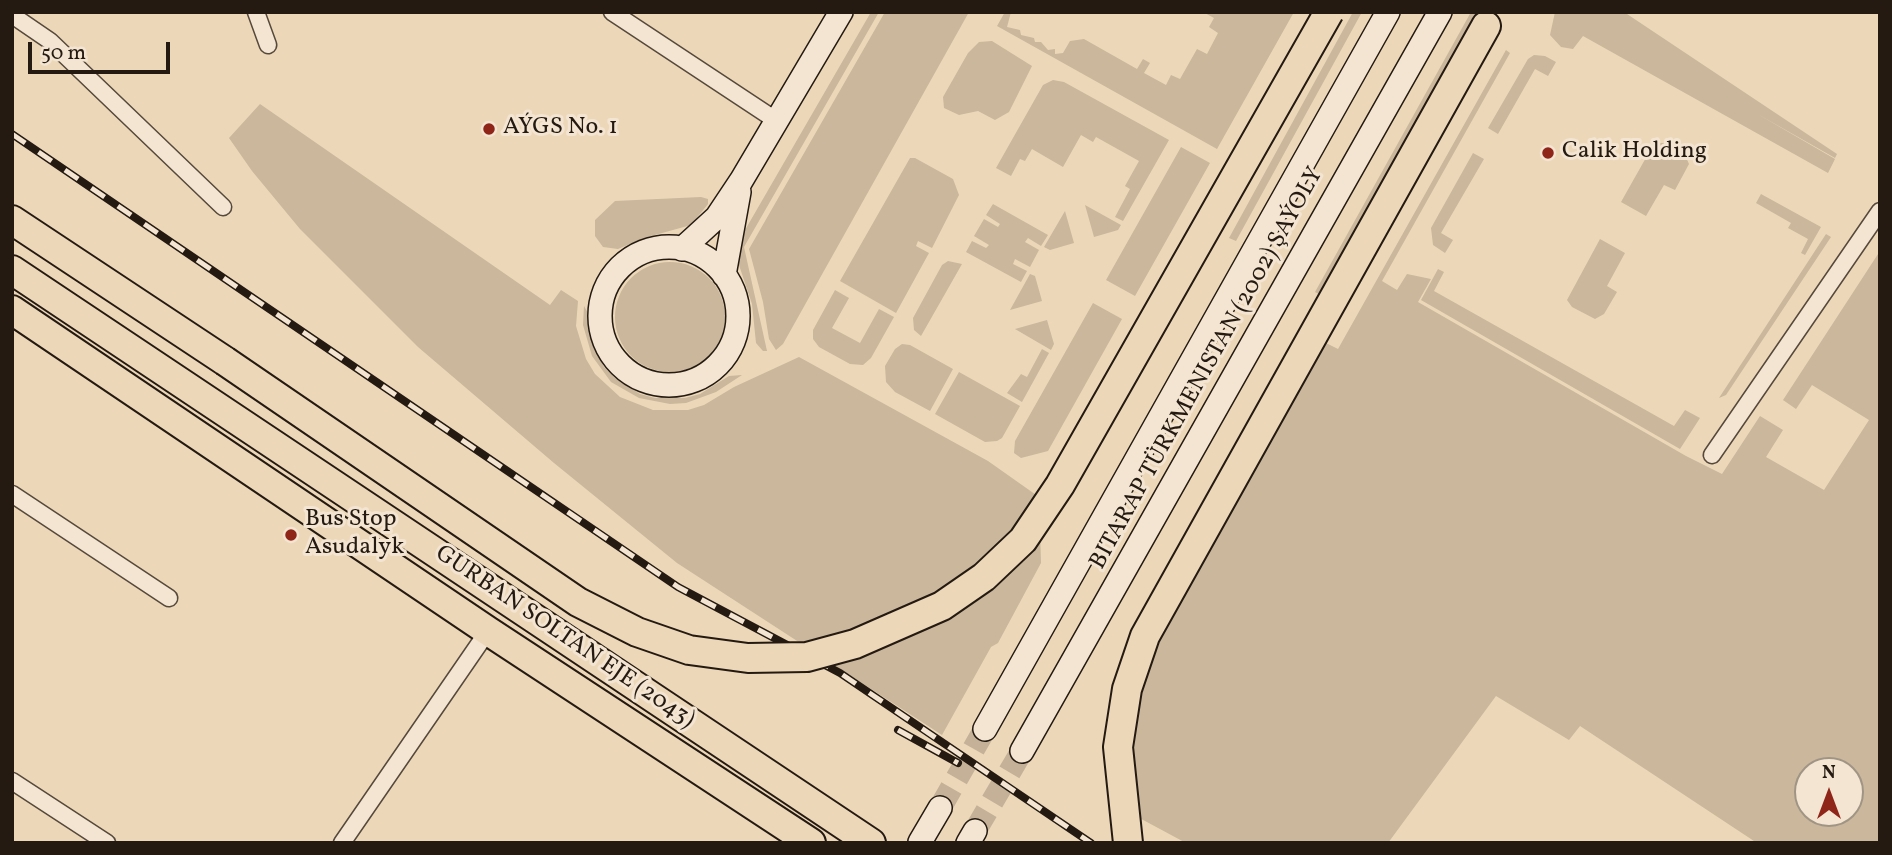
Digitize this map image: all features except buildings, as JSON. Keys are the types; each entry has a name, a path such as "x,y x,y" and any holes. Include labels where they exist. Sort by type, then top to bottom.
{"highway":[{"path":"12,220 225,361 578,602 637,632 690,650 748,659 807,657 855,644 942,606 984,577 1023,540 1060,485 1329,12"},
{"path":"1128,843 1120,783 1119,737 1127,689 1145,636 1489,19"},
{"name":"GURBAN SOLTAN EJE (2043)","path":"12,270 871,843"},
{"name":"GURBAN SOLTAN EJE (2043)","path":"12,310 488,631 811,843"}],"main road":[{"path":"682,249 717,217 841,12"},
{"name":"BITARAP TÜRKMENISTAN (2002) ŞAÝOLY","path":"985,729 1388,12"},
{"name":"BITARAP TÜRKMENISTAN (2002) ŞAÝOLY","path":"1023,751 1440,12"},
{"path":"724,275 741,181"},
{"path":"657,249 682,249 706,258 724,275 736,298 738,323 724,358 706,375 682,384 657,384 633,374 614,358 603,335 601,310 607,286 633,258 657,249"},
{"path":"920,842 940,808"}],"street":[{"path":"256,12 268,46"},
{"path":"612,12 777,121"},
{"path":"12,15 50,41 223,207"},
{"path":"1712,455 1880,211"},
{"path":"12,494 169,598"},
{"path":"342,843 488,631"},
{"path":"12,781 107,843"}],"shaded area":[{"path":"871,12 879,12 744,247 767,351 763,351 756,343 752,304 738,262 741,237"},
{"path":"885,12 969,12 783,344 776,350 769,339 763,302 749,249"},
{"path":"1005,12 1011,12 1007,27 1020,30 1021,35 1034,38 1035,42 1041,42 1048,50 1055,49 1055,54 1063,53 1070,41 1084,39 1137,69 1143,59 1150,63 1144,73 1166,85 1171,75 1180,79 1197,49 1207,54 1218,33 1209,27 1214,18 1203,12 1294,12 1217,149 997,26"},
{"path":"1353,12 1362,12 1236,241 1229,238"},
{"path":"1471,12 1482,18 1326,298 1315,292"},
{"path":"1555,12 1624,12 1837,154 1835,158 1754,112 1835,159 1828,173 1583,36 1573,49 1561,47 1550,35"},
{"path":"992,41 1032,66 1009,112 995,120 978,111 959,115 944,108 943,97 968,53 979,42"},
{"path":"1506,50 1510,53 1382,281 1397,290 1407,274 1431,279 1418,302 1686,456 1722,474 1760,416 1783,430 1766,457 1824,490 1869,420 1812,385 1796,409 1783,400 1880,251 1880,843 1757,843 1580,726 1569,740 1496,696 1388,843 1186,843 1132,814 1130,762 1139,695 1159,640 1326,343 1338,349"},
{"path":"1534,55 1545,56 1556,62 1548,76 1535,69 1498,134 1488,128 1528,59"},
{"path":"1053,80 1064,82 1169,140 1123,221 1115,217 1130,189 1125,186 1139,161 1096,137 1093,142 1081,135 1063,167 1032,149 1025,161 1020,159 1011,176 996,168 1043,85"},
{"path":"260,104 550,305 561,290 578,301 576,326 586,359 595,374 620,397 653,410 688,410 704,405 734,387 799,357 988,461 1039,497 1041,563 998,643 991,647 942,735 677,563 418,347 300,229 252,171 229,138"},
{"path":"1658,143 1666,143 1684,153 1689,164 1675,190 1664,185 1646,216 1621,202 1652,147"},
{"path":"1181,147 1210,163 1135,296 1106,280"},
{"path":"1473,153 1484,159 1441,233 1453,240 1445,253 1433,245 1431,228"},
{"path":"910,158 915,158 953,179 959,195 932,248 918,241 916,246 929,253 896,313 840,281"},
{"path":"1761,194 1821,227 1805,255 1801,253 1808,239 1788,228 1791,223 1756,203"},
{"path":"701,197 708,199 708,204 691,225 644,238 618,249 603,247 595,236 595,220 615,201"},
{"path":"993,204 1048,235 1041,246 1028,238 1025,242 1039,250 1030,267 1015,259 1013,264 1027,271 1021,282 966,252 972,241 986,248 989,245 974,236 984,219 998,227 1000,224 986,215"},
{"path":"1085,205 1121,225 1118,230 1094,237"},
{"path":"1065,211 1074,243 1050,250 1044,247"},
{"path":"1826,234 1831,237 1726,395 1719,398"},
{"path":"1600,239 1625,253 1607,286 1617,292 1604,314 1595,319 1572,307 1567,300"},
{"path":"948,261 962,264 921,336 914,330 913,318 942,265"},
{"path":"670,262 691,266 709,278 721,296 725,317 721,338 709,356 691,368 670,372 649,368 631,356 619,338 615,317 619,296 631,278 649,266"},
{"path":"1438,269 1444,272 1434,291 1674,426 1685,410 1700,418 1680,449 1421,300"},
{"path":"1030,274 1035,276 1042,301 1010,310"},
{"path":"835,290 849,298 832,328 860,343 879,309 894,317 871,358 863,365 850,364 819,347 813,339 813,330"},
{"path":"1093,303 1122,319 1048,451 1021,458 1014,453 1015,441"},
{"path":"584,306 588,313 591,340 604,367 615,378 640,394 655,398 685,398 700,394 729,376 742,375 716,392 686,403 670,404 639,398 611,382 592,356 583,325"},
{"path":"1047,320 1054,344 1051,350 1015,329"},
{"path":"902,344 910,345 953,369 930,411 895,392 886,382 885,366 895,349"},
{"path":"1042,349 1049,353 1022,402 1007,393 1021,374 1027,377"},
{"path":"959,372 1020,406 1002,438 997,441 985,442 935,414"}],"tunnel":[{"path":"940,808 985,729"},
{"path":"975,831 1022,751"}],"railway":[{"path":"12,134 678,587 840,673 1091,843"},
{"path":"898,730 958,763"}],"place":[{"name":"AÝGS No. 1","path":"489,129"},
{"name":"Calik Holding","path":"1548,153"},
{"name":"Bus Stop Asudalyk","path":"291,535"}]}
